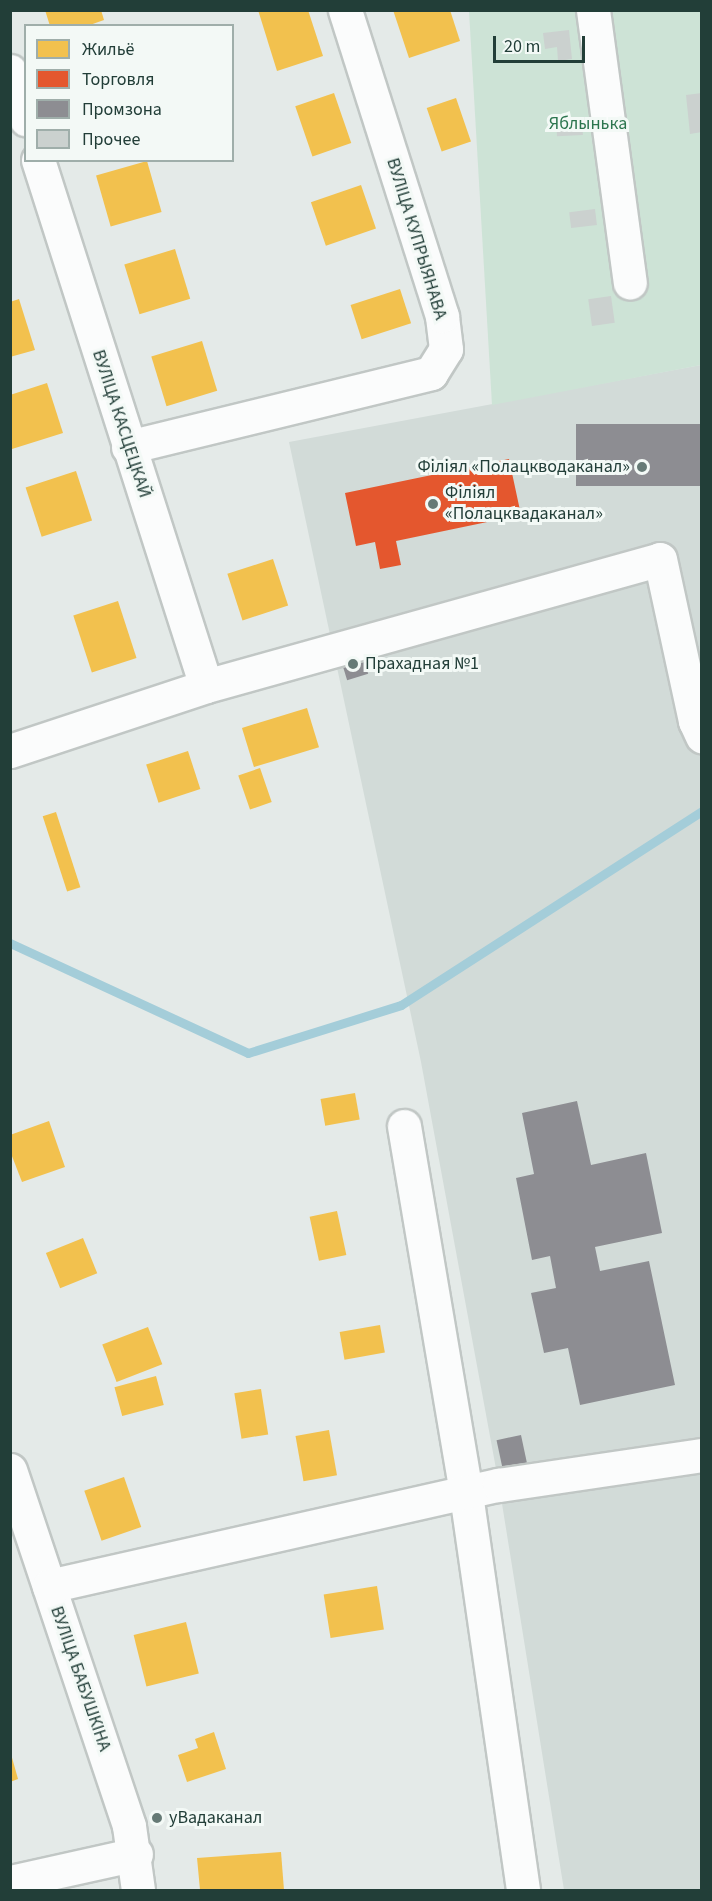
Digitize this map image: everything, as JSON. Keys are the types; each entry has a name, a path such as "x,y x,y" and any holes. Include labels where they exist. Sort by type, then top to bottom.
{"street":[{"name":"ВУЛІЦА КУПРЫЯНАВА","path":"128,447 431,373 446,349 442,316 345,10"},
{"path":"593,10 630,283"},
{"path":"10,71 24,113"},
{"name":"ВУЛІЦА КАСЦЕЦКАЙ","path":"40,162 128,447 206,686"},
{"path":"10,751 206,686 660,559 695,721 702,736"},
{"path":"404,1126 466,1494 523,1890"},
{"path":"49,1586 500,1485 702,1455"},
{"name":"ВУЛІЦА БАБУШКІНА","path":"10,1470 136,1854 138,1890"},
{"path":"10,1882 136,1854"}],"shaded area":[{"path":"701,365 701,1890 564,1890 499,1485 421,1062 289,442"}],"green space":[{"name":"Яблынька","path":"469,11 701,11 701,365 492,405"}],"building: Жильё":[{"path":"45,10 101,10 104,20 93,24 49,24"},
{"path":"258,10 308,10 323,56 277,71"},
{"path":"393,10 450,10 460,41 409,58"},
{"path":"334,93 351,143 312,156 295,106"},
{"path":"456,98 471,141 442,152 427,108"},
{"path":"147,162 162,212 111,227 96,176"},
{"path":"361,185 376,228 326,246 311,202"},
{"path":"175,249 190,299 140,314 124,264"},
{"path":"400,289 411,323 362,339 351,305"},
{"path":"19,299 35,350 10,357 10,302"},
{"path":"202,341 217,391 167,406 151,356"},
{"path":"47,383 63,433 12,449 10,395"},
{"path":"76,471 92,520 42,537 26,487"},
{"path":"273,559 288,606 242,620 227,574"},
{"path":"118,601 137,658 92,673 73,616"},
{"path":"307,708 319,747 254,767 242,728"},
{"path":"188,751 200,789 159,803 146,765"},
{"path":"260,768 272,802 250,810 238,775"},
{"path":"56,812 80,887 67,891 43,816"},
{"path":"355,1093 360,1120 325,1126 321,1099"},
{"path":"49,1121 65,1167 22,1182 10,1151 10,1135"},
{"path":"337,1211 346,1255 319,1261 310,1217"},
{"path":"83,1238 97,1273 60,1288 46,1253"},
{"path":"380,1325 385,1353 344,1360 340,1332"},
{"path":"148,1327 162,1364 117,1382 102,1345"},
{"path":"156,1376 164,1405 122,1416 114,1387"},
{"path":"261,1389 268,1434 242,1439 234,1393"},
{"path":"329,1430 337,1475 304,1481 296,1436"},
{"path":"124,1477 141,1527 102,1541 84,1491"},
{"path":"377,1586 384,1629 331,1638 324,1594"},
{"path":"186,1622 199,1673 146,1686 134,1635"},
{"path":"214,1732 226,1769 187,1782 178,1755 198,1748 195,1739"},
{"path":"10,1755 18,1779 10,1782"},
{"path":"281,1852 284,1890 200,1890 197,1858"}],"building: Торговля":[{"name":"Філіял «Полацквадаканал»","path":"509,459 521,515 396,541 401,565 380,569 375,542 356,546 345,493"}],"building: Промзона":[{"name":"Філіял «Полацкводаканал»","path":"576,424 702,424 702,486 576,486"},
{"name":"Прахадная №1","path":"360,647 368,674 347,680 339,653"},
{"path":"577,1101 591,1165 646,1153 662,1233 595,1247 600,1271 649,1261 675,1385 580,1405 568,1348 544,1353 531,1293 556,1288 550,1256 532,1260 516,1178 534,1174 522,1113"},
{"path":"521,1435 529,1472 504,1477 497,1440"}],"building: Прочее":[{"path":"569,30 572,59 558,61 557,47 545,49 543,33"},
{"path":"702,93 702,132 690,134 686,95"},
{"path":"582,117 583,135 557,136 556,118"},
{"path":"595,209 597,225 571,228 569,212"},
{"path":"611,296 615,323 592,326 588,299"}],"waterway":[{"path":"10,943 248,1053 401,1005 702,811"}],"place":[{"name":"Філіял «Полацкводаканал»","path":"642,467"},
{"name":"Філіял «Полацквадаканал»","path":"433,504"},
{"name":"Прахадная №1","path":"353,664"},
{"name":"уВадаканал","path":"157,1818"}]}
